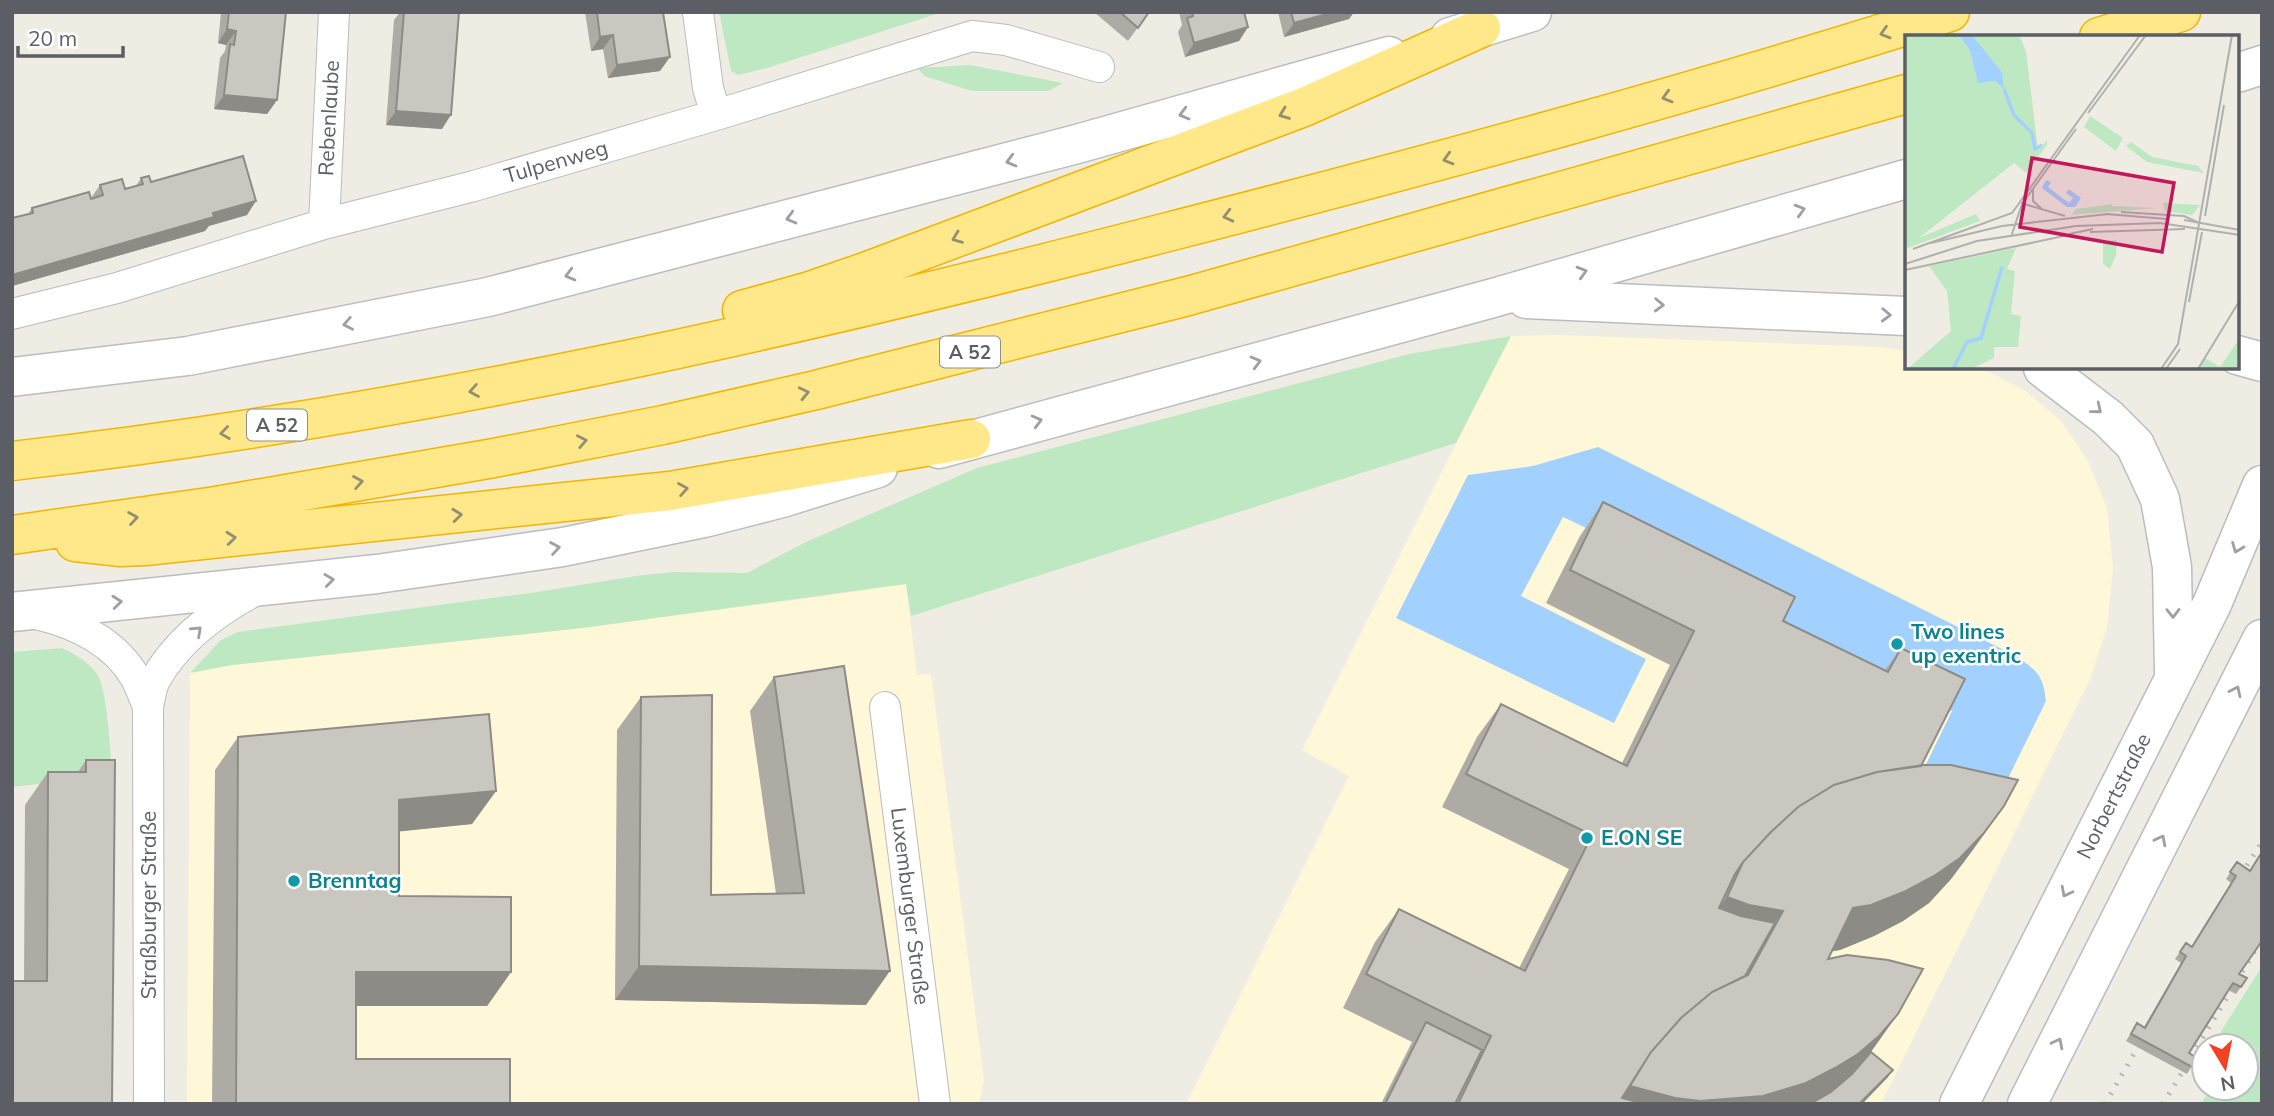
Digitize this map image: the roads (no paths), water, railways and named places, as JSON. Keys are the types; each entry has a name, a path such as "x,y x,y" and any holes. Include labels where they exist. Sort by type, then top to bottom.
{"highway":[{"name":"A 52","path":"12,461 247,430 541,379 923,295 1401,172 1653,101 1950,12"},
{"path":"2106,35 2181,12"},
{"path":"541,379 670,330 810,291 920,252 1304,107 1481,28"},
{"name":"A 52","path":"15,535 216,506 494,458 663,425 803,393 1188,296 1905,94"},
{"path":"15,535 121,547 348,526 670,491 971,439"}],"main road":[{"path":"12,377 188,356 488,297 1077,144 1277,89 1532,12"},
{"path":"2239,72 2262,65"},
{"path":"19,611 376,575 562,547 646,531 782,498 971,439 1493,298 1905,179"},
{"path":"1493,298 1905,316"},
{"path":"2239,356 2262,362"},
{"path":"2044,369 2108,418 2135,445 2160,499 2172,567 2174,678"},
{"name":"Norbertstraße","path":"1959,1104 2212,604 2262,485"},
{"path":"2027,1104 2262,639"}],"street":[{"name":"Rebenlaube","path":"324,224 334,12"},
{"path":"698,12 708,88 716,115"},
{"name":"Tulpenweg","path":"12,314 117,288 324,224 474,186 716,115 972,24 1006,40 1099,67"},
{"name":"Straßburger Straße","path":"149,1104 148,707 153,682 172,657 219,612 262,588"},
{"name":"Straßburger Straße","path":"19,611 58,619 96,638 117,654 135,677 148,707"},
{"name":"Luxemburger Straße","path":"885,707 935,1104"}],"water":[{"path":"1598,447 2016,656 2034,670 2041,679 2046,701 1993,809 1911,795 1952,711 1876,674 1785,623 1563,517 1521,596 1646,659 1614,723 1396,618 1468,475 1533,466"}],"railway":[{"path":"2235,884 2262,842"},
{"path":"2163,1104 2262,939"},
{"path":"2105,1104 2147,1031"}],"place":[{"name":"Two lines up exentric","path":"1897,644"},
{"name":"E.ON SE","path":"1587,838"},
{"name":"Brenntag","path":"294,881"}]}
